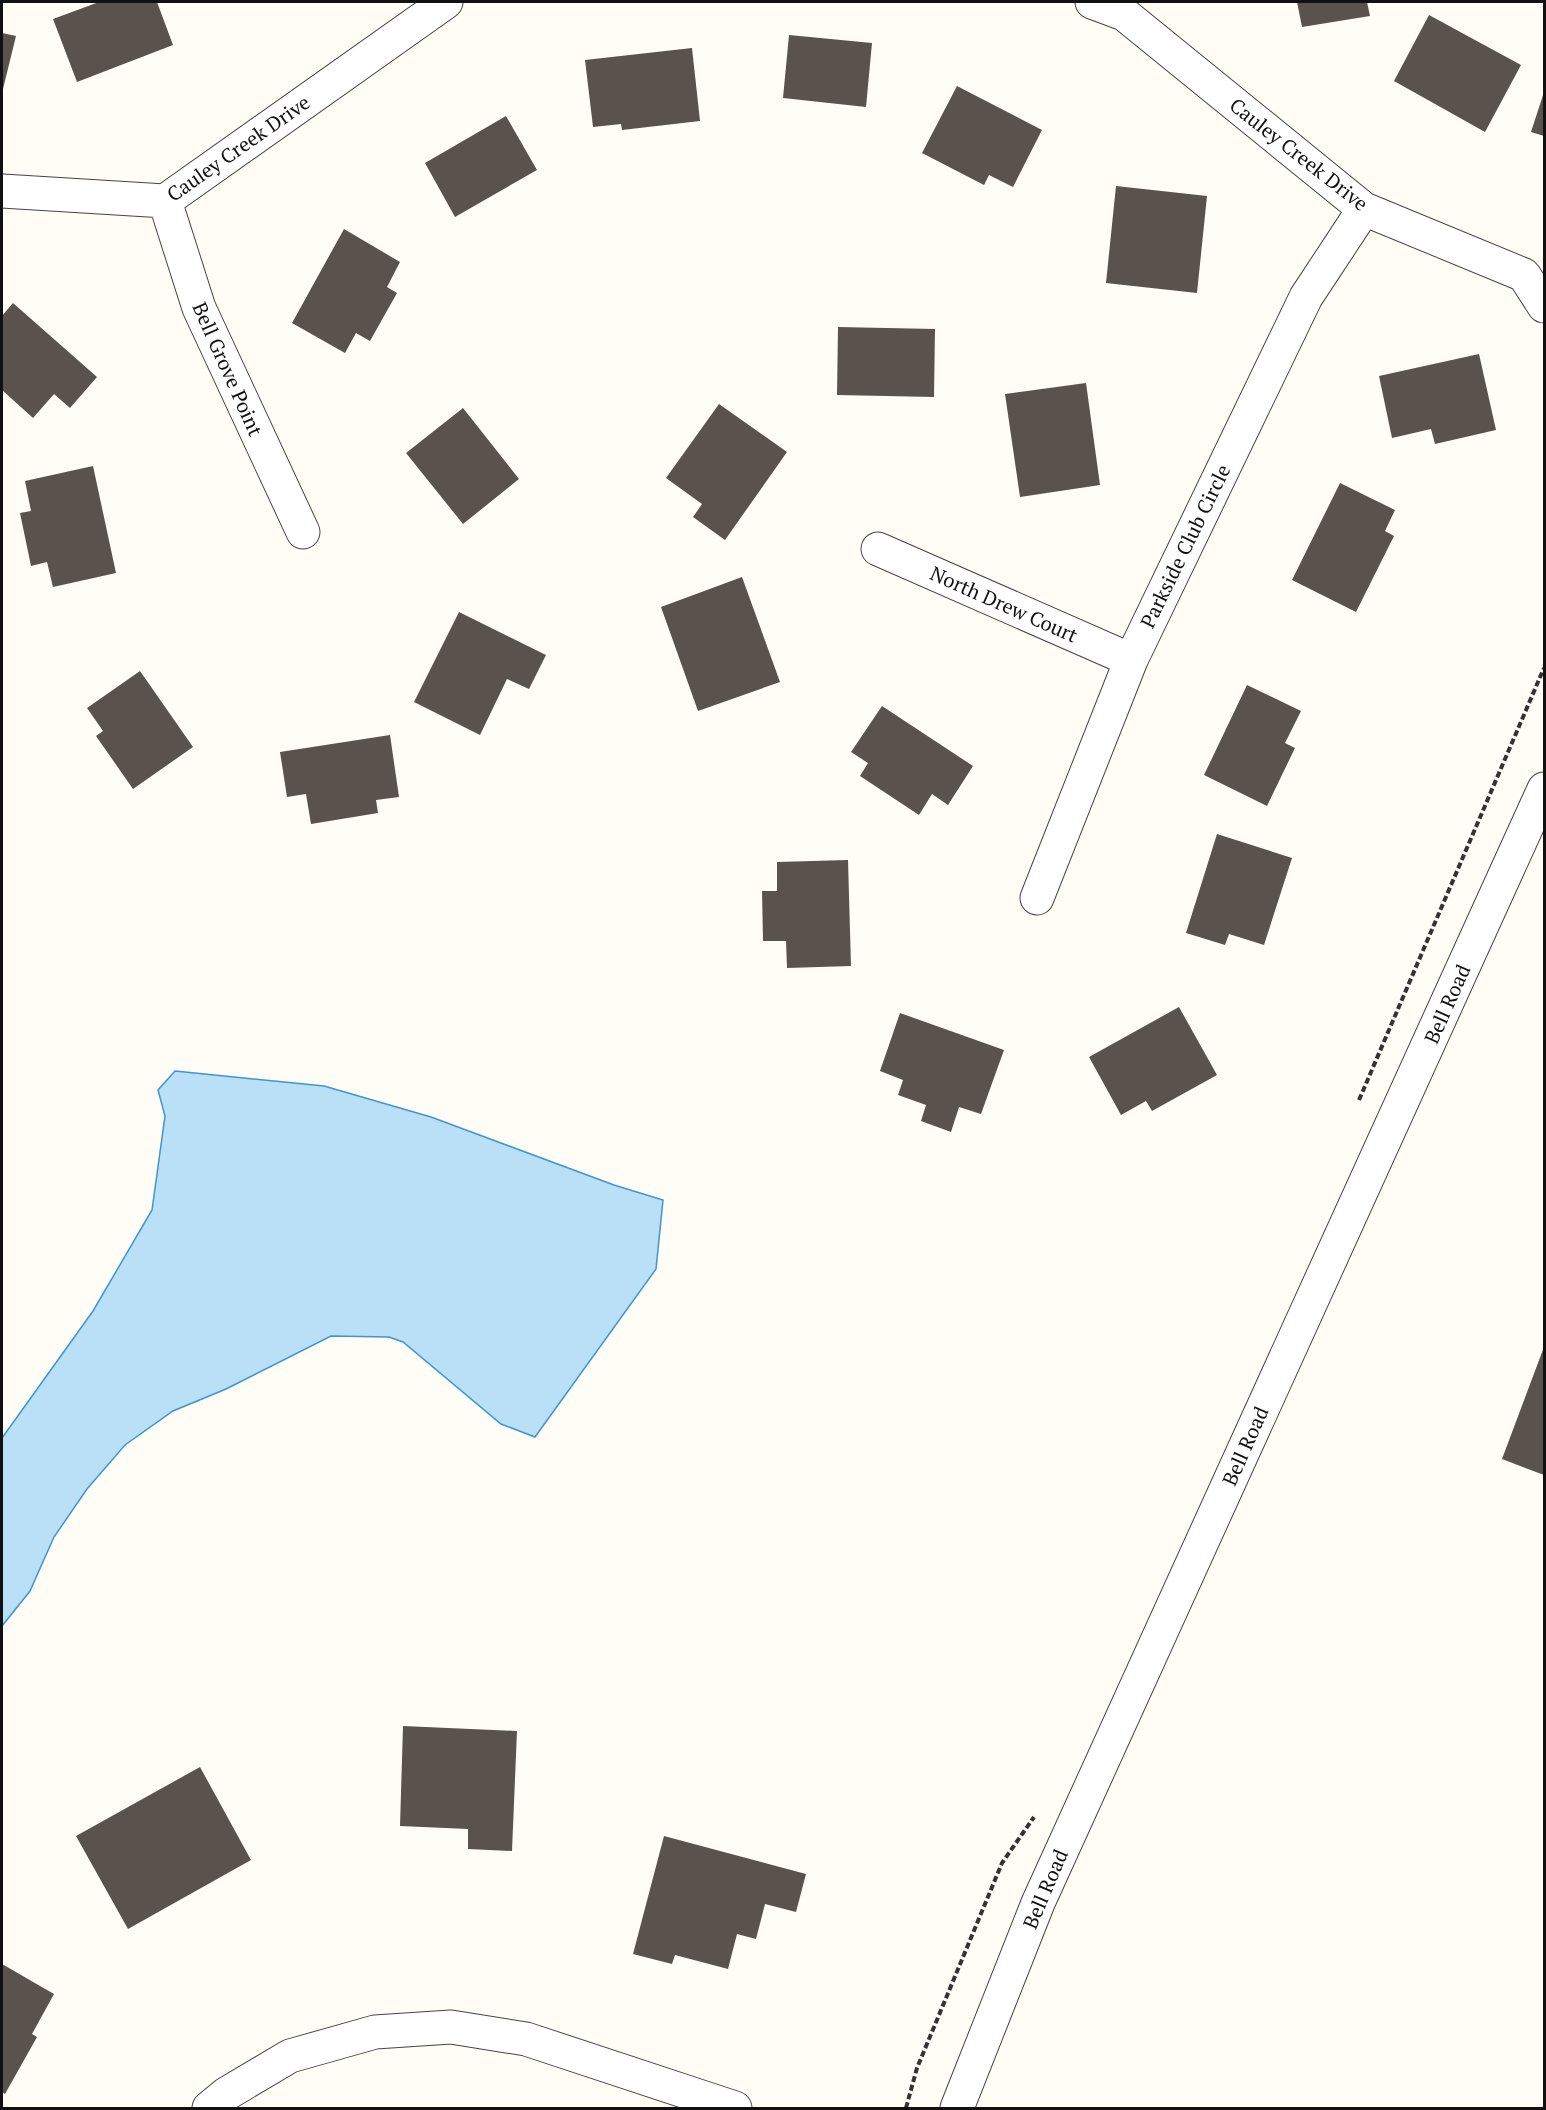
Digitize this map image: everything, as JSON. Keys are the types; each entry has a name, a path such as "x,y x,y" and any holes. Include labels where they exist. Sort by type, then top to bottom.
{"street":[{"name":"Cauley Creek Drive","path":"2,191 165,201 446,2"},
{"name":"Cauley Creek Drive","path":"1092,2 1128,8 1364,209 1534,273 1545,306"},
{"name":"Bell Grove Point","path":"165,201 199,308 303,532"},
{"name":"Parkside Club Circle","path":"1037,898 1131,660 1306,297 1364,209"},
{"name":"North Drew Court","path":"878,549 1131,660"},
{"name":"Bell Road","path":"957,2109 1038,1903 1545,789"},
{"path":"209,2109 226,2094 290,2056 375,2032 451,2027 526,2039 735,2109"}],"water":[{"path":"175,1071 324,1086 431,1117 614,1185 663,1200 656,1269 535,1437 501,1424 403,1342 389,1337 331,1336 226,1389 173,1411 125,1445 87,1489 54,1537 30,1591 2,1626 2,1438 93,1311 152,1210 165,1116 158,1090"}],"building":[{"path":"99,2 157,2 173,45 77,82 53,19"},
{"path":"1297,2 1367,2 1370,16 1302,27"},
{"path":"1429,15 1521,65 1485,132 1394,81"},
{"path":"2,33 16,36 2,93"},
{"path":"789,35 872,43 866,107 783,98"},
{"path":"692,48 700,121 622,130 621,124 593,127 585,60"},
{"path":"957,86 1042,130 1013,187 989,175 984,185 922,153"},
{"path":"1544,92 1544,136 1531,132"},
{"path":"506,116 537,170 455,217 425,163"},
{"path":"1116,186 1207,196 1197,293 1106,283"},
{"path":"344,229 400,262 387,287 397,293 370,341 356,333 345,353 292,323"},
{"path":"13,303 97,377 70,408 54,394 33,418 2,390 2,316"},
{"path":"838,327 935,329 934,397 837,395"},
{"path":"1479,354 1496,430 1435,444 1431,429 1392,438 1379,376"},
{"path":"1086,383 1100,485 1020,497 1005,394"},
{"path":"719,404 787,452 725,540 693,517 702,504 666,478"},
{"path":"463,408 519,479 463,524 406,453"},
{"path":"93,466 116,573 53,587 47,562 31,566 20,513 31,511 25,481"},
{"path":"1340,483 1395,510 1385,531 1394,536 1356,612 1292,580"},
{"path":"742,577 780,682 698,711 661,607"},
{"path":"459,612 546,655 529,689 507,679 480,735 414,702"},
{"path":"140,671 193,747 133,789 96,736 103,731 87,708"},
{"path":"1247,685 1301,711 1285,743 1295,748 1267,806 1204,775"},
{"path":"882,706 973,766 948,805 932,794 919,815 860,776 868,763 851,752"},
{"path":"390,735 399,797 376,800 378,813 311,824 306,794 287,797 280,752"},
{"path":"1217,834 1292,858 1264,945 1229,934 1225,945 1186,933"},
{"path":"848,860 851,966 787,968 786,941 763,941 762,891 777,891 777,862"},
{"path":"1179,1007 1217,1075 1152,1111 1146,1101 1121,1115 1089,1057"},
{"path":"900,1013 1004,1050 981,1114 959,1107 951,1132 921,1121 926,1105 898,1095 903,1080 880,1071"},
{"path":"1544,1347 1544,1475 1502,1459"},
{"path":"403,1726 517,1731 512,1851 468,1849 468,1829 400,1826"},
{"path":"200,1767 251,1860 128,1929 76,1836"},
{"path":"664,1836 806,1874 796,1912 765,1904 756,1939 737,1934 728,1969 675,1955 672,1964 633,1954"},
{"path":"2,1964 54,1994 32,2034 37,2037 5,2094 2,2092"}]}
